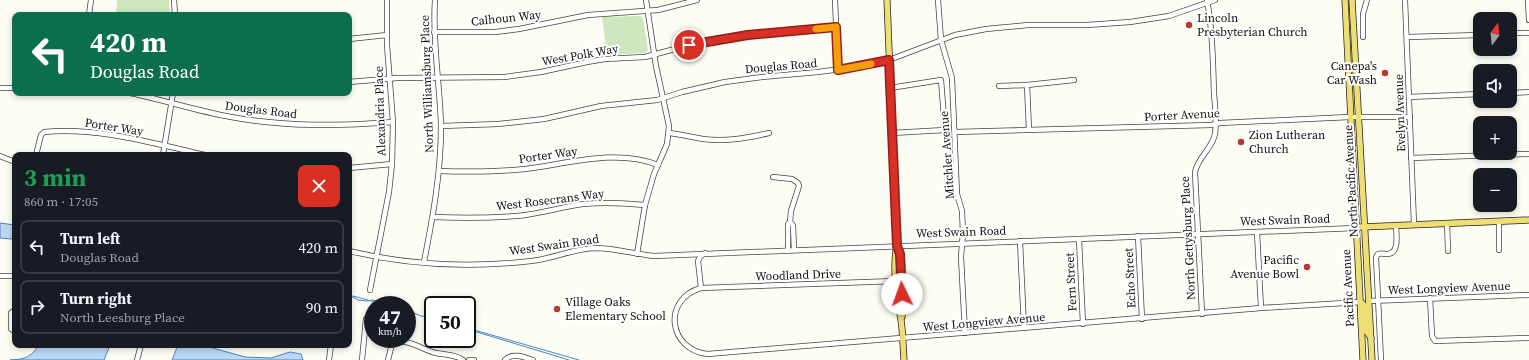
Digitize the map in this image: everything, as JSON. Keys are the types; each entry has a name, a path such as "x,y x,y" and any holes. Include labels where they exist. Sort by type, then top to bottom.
{"main road":[{"path":"887,0 897,246 895,254 896,281 903,338 904,360"},
{"name":"Pacific Avenue","path":"1345,0 1363,360"},
{"name":"North Pacific Avenue","path":"1352,0 1372,360"},
{"name":"West Swain Road","path":"1356,228 1414,224 1529,220"},
{"path":"897,246 900,254 903,307 901,320"},
{"path":"1359,275 1362,280 1364,296 1369,301"},
{"path":"1360,302 1365,306 1366,331 1371,339"}],"street":[{"path":"89,12 91,0"},
{"path":"174,0 175,12"},
{"name":"Alexandria Place","path":"370,290 388,200 392,164 393,122 387,35 387,0"},
{"name":"North Williamsburg Place","path":"424,262 434,216 439,171 441,126 434,32 435,0"},
{"path":"637,254 645,205 658,165 667,144 669,133 669,126 654,55 646,0"},
{"name":"Calhoun Way","path":"434,32 495,32 538,26 588,15 658,10 697,0"},
{"path":"836,0 838,70"},
{"name":"Mitchler Avenue","path":"938,0 941,40 951,73 953,95 957,194 962,211 961,257 964,333"},
{"name":"Douglas Road","path":"441,126 492,125 559,116 600,106 662,98 725,82 838,70 889,60 941,40 967,32 1015,25 1087,25 1138,21 1169,16 1207,1 1215,0"},
{"path":"1363,37 1363,20 1367,0"},
{"name":"Evelyn Avenue","path":"1405,0 1414,224"},
{"path":"1528,0 1529,20"},
{"name":"North Gettysburg Place","path":"1202,314 1195,172 1198,162 1213,139 1215,124 1209,12 1207,1"},
{"name":"West Polk Way","path":"352,82 390,79 467,79 505,77 541,72 593,61 645,57 701,42 727,38 836,27"},
{"path":"1517,33 1529,33"},
{"path":"352,38 387,35"},
{"path":"1407,37 1473,35"},
{"path":"890,88 942,80 945,130 892,133"},
{"path":"999,86 1074,80"},
{"path":"1026,85 1029,130"},
{"path":"0,88 12,88"},
{"path":"1517,93 1529,92"},
{"path":"1409,97 1473,94"},
{"name":"Douglas Road","path":"143,96 231,117 289,124 343,125 393,122"},
{"path":"164,152 173,96"},
{"name":"Porter Avenue","path":"955,132 1215,124 1350,117 1410,117"},
{"name":"Porter Way","path":"37,152 41,135 48,131 74,131 105,134 165,145 193,152"},
{"path":"669,133 705,139 724,140 769,133"},
{"path":"1411,158 1529,154"},
{"path":"0,156 12,161"},
{"name":"Porter Way","path":"439,171 504,171 585,159 606,158 639,160 658,165"},
{"path":"352,168 392,164"},
{"path":"773,177 792,179 798,183 799,186 791,211 790,222 788,223 788,250"},
{"name":"West Rosecrans Way","path":"434,216 466,218 516,216 543,213 582,204 600,203 645,205"},
{"path":"1499,221 1499,250"},
{"path":"790,222 793,225 794,250"},
{"path":"1447,223 1448,251"},
{"path":"1381,360 1376,257 1378,254 1388,254 1395,248 1396,225"},
{"name":"West Swain Road","path":"352,251 376,256 424,262 475,264 516,263 548,259 592,248 621,250 654,256 1356,228"},
{"path":"1257,232 1261,308"},
{"name":"Echo Street","path":"1138,236 1142,319"},
{"name":"Fern Street","path":"1079,239 1083,324"},
{"path":"1020,241 1024,328"},
{"path":"702,288 698,261 705,253"},
{"path":"0,276 12,276"},
{"name":"Woodland Drive","path":"702,288 896,281"},
{"name":"West Longview Avenue","path":"702,288 695,290 684,298 676,311 674,321 676,331 681,341 692,350 708,354 1261,308 1360,302"},
{"name":"West Longview Avenue","path":"1369,301 1529,295"},
{"path":"1430,298 1432,336 1435,341 1529,338"},
{"path":"12,312 10,322 12,330"},
{"path":"362,360 364,340"},
{"path":"388,360 392,344 399,341 418,345 429,351 455,356 463,360"},
{"path":"137,360 140,348"},
{"path":"329,360 331,348"},
{"path":"505,360 509,356 514,356 533,360"},
{"path":"469,360 474,360"}],"green space":[{"path":"117,0 169,0 170,12 116,12"},
{"path":"641,16 643,18 648,50 645,53 607,55 602,17"}],"water":[{"path":"0,223 12,225 12,238 0,238"},
{"path":"37,348 109,348 104,360 10,360 27,357"},
{"path":"177,348 213,348 245,357 271,358 290,352 301,354 303,360 172,360"}],"waterway":[{"path":"353,296 364,299"},
{"path":"352,297 358,300 364,301"},
{"path":"416,314 424,316"},
{"path":"476,331 579,360"},
{"path":"476,332 569,360"}],"slow traffic":[{"path":"816,29 836,27 838,70 871,64"}],"place":[{"name":"Lincoln Presbyterian Church","path":"1189,25"},
{"name":"Canepa's Car Wash","path":"1385,73"},
{"name":"Zion Lutheran Church","path":"1241,142"},
{"name":"Pacific Avenue Bowl","path":"1307,267"},
{"name":"Village Oaks Elementary School","path":"557,309"}],"route":[{"path":"689,45 712,40 763,33 836,27 838,70 889,60 897,246 900,254 902,294"}]}
